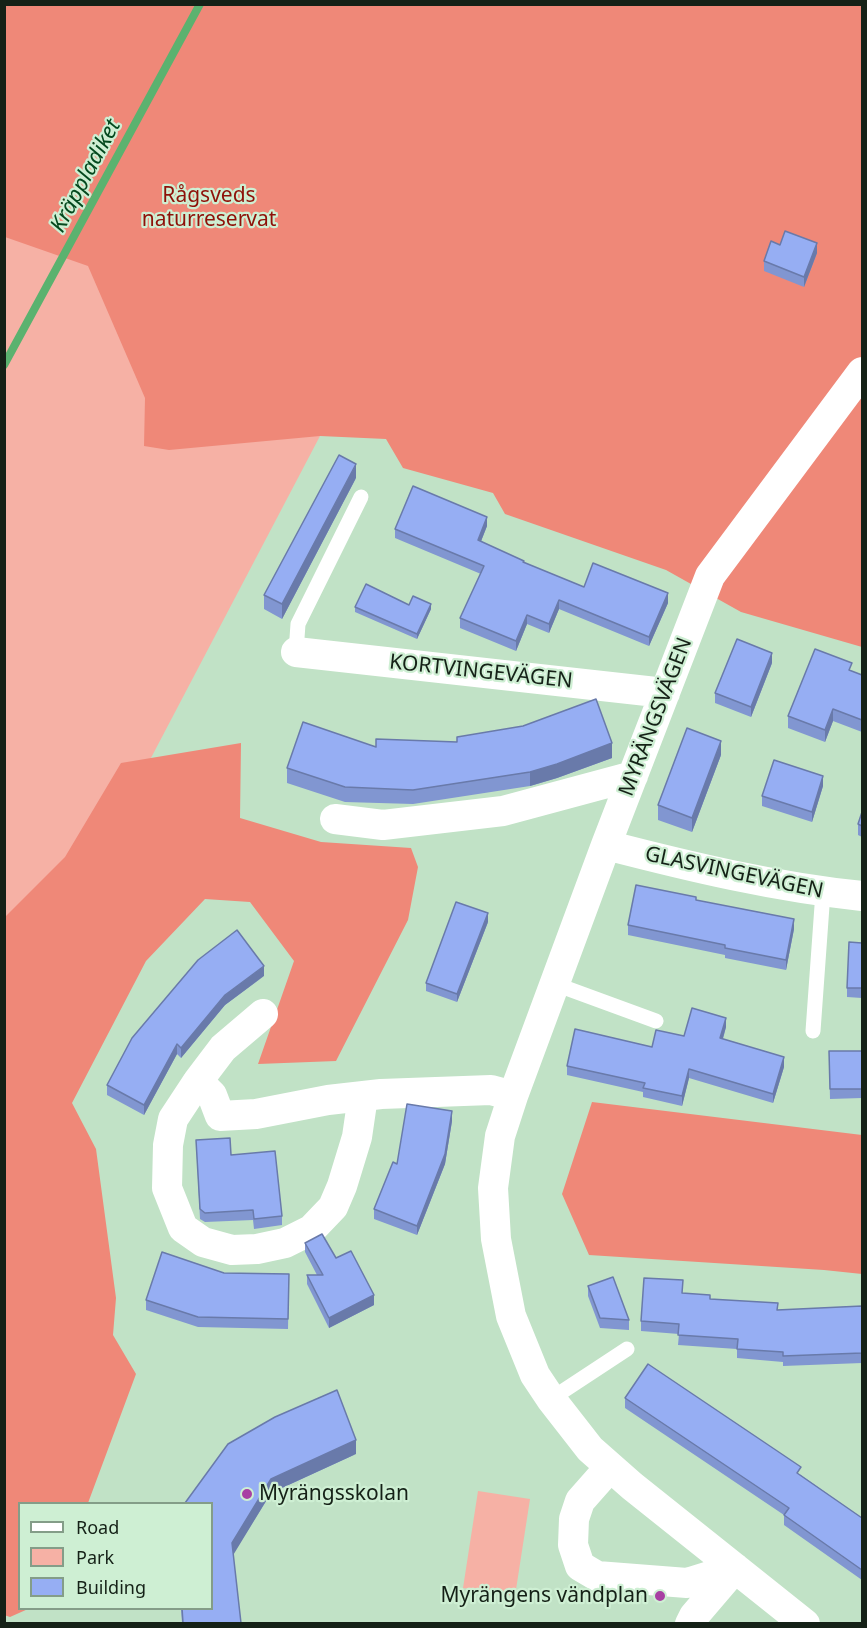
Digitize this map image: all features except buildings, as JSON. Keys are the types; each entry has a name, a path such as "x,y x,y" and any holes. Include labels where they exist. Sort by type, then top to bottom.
{"street":[{"name":"MYRÄNGSVÄGEN","path":"805,1623 610,1467 590,1449 551,1399 536,1376 511,1316 496,1239 494,1177 500,1136 513,1096 606,845 710,576 862,372"},
{"name":"KORTVINGEVÄGEN","path":"296,652 665,693"},
{"path":"335,819 383,825 503,812 633,776"},
{"name":"GLASVINGEVÄGEN","path":"606,845 697,868 793,888 862,896"},
{"path":"263,1014 223,1047 173,1119 168,1145 167,1188 183,1227 203,1242 232,1250 256,1249 285,1243 311,1230 333,1207 342,1186 357,1137 363,1096"},
{"path":"198,1081 212,1095 220,1116 256,1114 328,1100 363,1096 490,1090 513,1096"},
{"path":"610,1467 580,1501 574,1519 573,1545 580,1566 597,1576 687,1583 735,1568"},
{"path":"690,1623 735,1568"}],"lane":[{"path":"296,652 298,624 361,497"},
{"path":"813,1031 824,892"},
{"path":"555,984 656,1021"},
{"path":"551,1399 627,1349"}],"green space":[{"path":"5,5 320,436 5,1036"},
{"name":"Rågsveds naturreservat","path":"5,5 862,5 862,647 741,612 666,570 505,514 493,493 403,468 386,439 320,436 169,450 144,446 145,398 88,266 5,237"},
{"path":"241,743 240,818 321,842 411,848 418,867 408,920 336,1061 258,1064 294,961 250,902 205,899 146,961 72,1103 96,1149 116,1298 113,1335 136,1374 88,1502 18,1502 18,1610 26,1610 10,1617 4,1615 4,918 65,857 121,763"},
{"path":"592,1102 862,1135 862,1274 589,1255 562,1194"},
{"path":"478,1491 530,1499 515,1596 463,1588"}],"waterway":[{"name":"Kräppladiket","path":"4,365 200,4"}],"place":[{"name":"Myrängsskolan","path":"247,1494"},
{"name":"Myrängens vändplan","path":"660,1596"}]}
